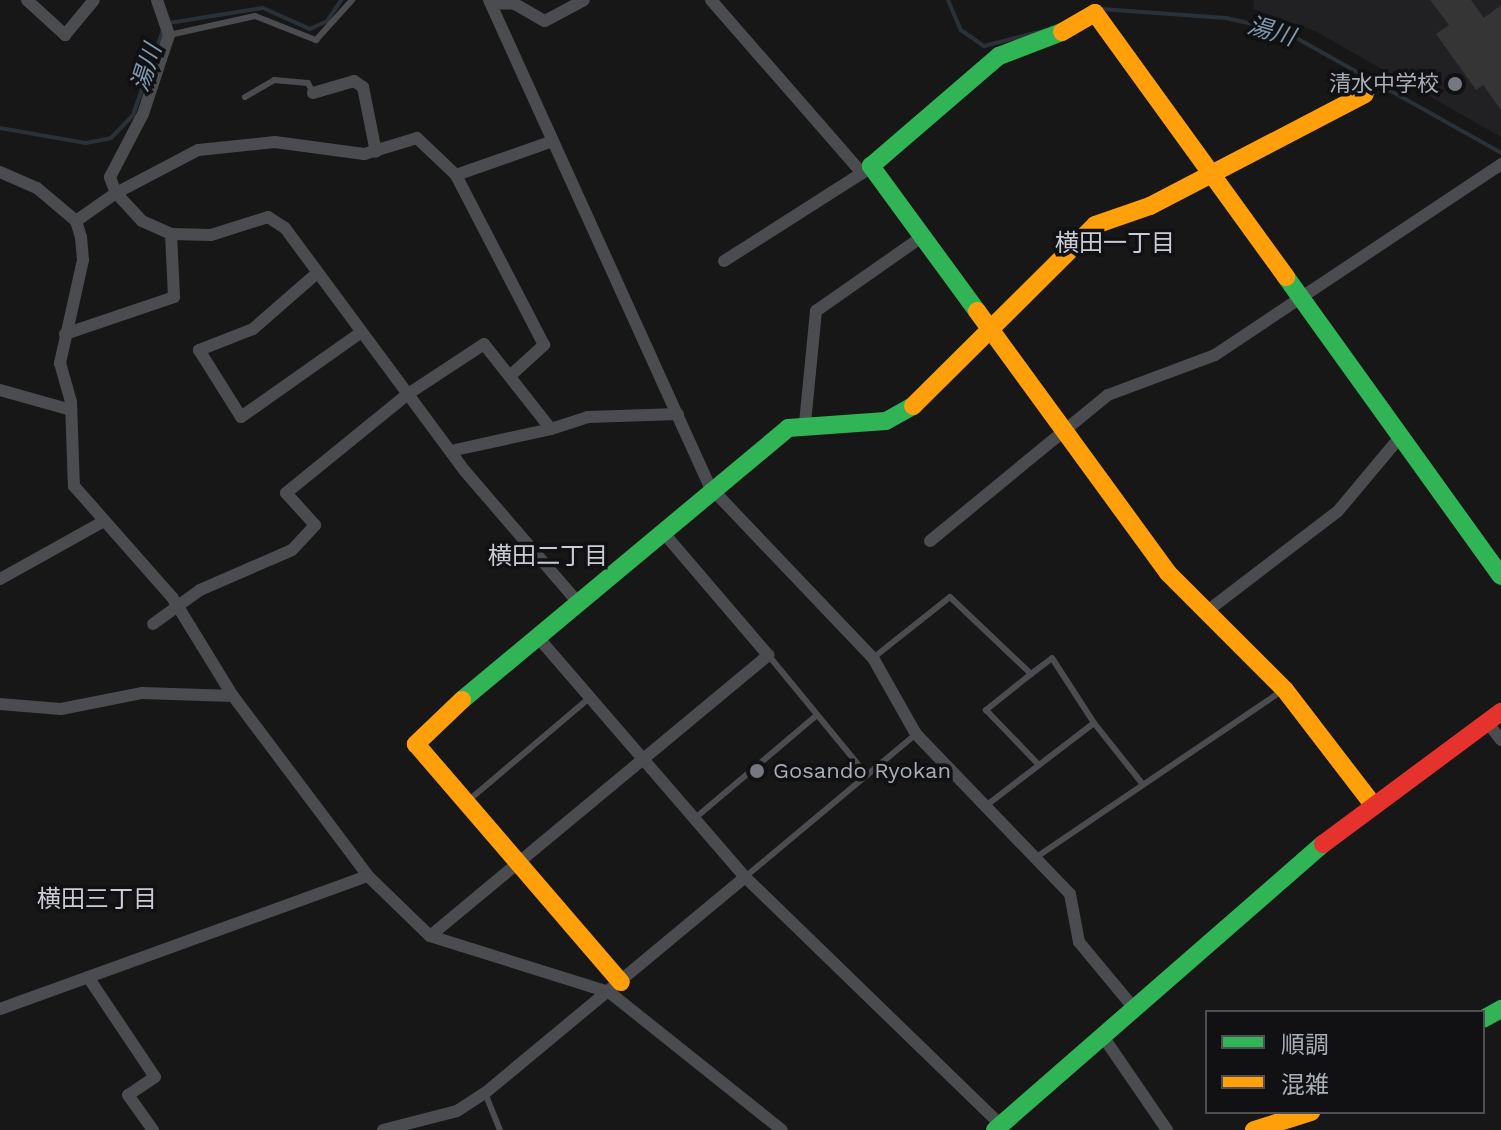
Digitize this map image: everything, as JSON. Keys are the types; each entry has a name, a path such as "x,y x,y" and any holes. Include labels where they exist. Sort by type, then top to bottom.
{"street":[{"path":"27,0 65,35 94,0"},
{"path":"157,0 169,35 143,114 110,177 116,193 142,221 171,234 211,235 268,217 576,600"},
{"path":"584,0 545,21 515,4 490,2 550,142 710,487 873,658 916,734 988,804 1070,894 1079,942 1133,1007"},
{"path":"711,0 923,236 1168,573 1285,690 1374,806"},
{"path":"724,261 866,169 999,56 1049,40 1096,7 1501,576"},
{"path":"313,93 354,81 363,87 376,152"},
{"path":"782,1130 615,987 516,862 416,744 418,737 710,487 788,428 805,423 886,421 907,411 1095,225 1150,206 1210,169 1365,94"},
{"path":"76,221 116,193 198,150 275,142 327,154 376,152 417,138 456,175 544,345 511,375"},
{"path":"456,175 550,142"},
{"path":"930,541 1108,395 1215,355 1304,299 1500,166"},
{"path":"0,172 37,188 76,221 83,260 60,363 71,410 74,486 178,605 233,696 368,876 430,936 615,987"},
{"path":"65,334 174,297 171,234"},
{"path":"805,423 809,324 816,311 923,236"},
{"path":"316,274 253,329 199,350 241,417 360,333"},
{"path":"153,624 178,605 292,550 315,525 286,493 408,394 484,344 551,429"},
{"path":"0,390 71,410"},
{"path":"455,450 551,429 588,417 678,414"},
{"path":"1206,612 1338,511 1401,436"},
{"path":"0,579 104,521"},
{"path":"430,936 768,655 662,531"},
{"path":"536,635 588,699 745,877 998,1127 1133,1007 1374,806 1494,717 1501,740"},
{"path":"0,704 61,709 142,693 233,696"},
{"path":"0,1009 368,876"},
{"path":"383,1130 457,1111 485,1093 745,877"},
{"path":"88,977 155,1077 128,1095 153,1130"},
{"path":"1102,1035 1167,1130"},
{"path":"1254,1130 1305,1114"}],"lane":[{"path":"169,35 255,16 316,40 352,0"},
{"path":"245,97 274,80 308,83 313,93"},
{"path":"873,658 950,597 1031,674"},
{"path":"768,655 866,774"},
{"path":"1039,765 986,710 1052,658 1094,723 1141,782"},
{"path":"1038,856 1141,782 1285,690"},
{"path":"466,802 588,699"},
{"path":"694,819 817,715"},
{"path":"988,804 1094,723"},
{"path":"745,877 916,734"},
{"path":"485,1093 500,1130"}],"shaded area":[{"name":"清水中学校","path":"1254,0 1501,0 1501,137 1315,31 1253,9"}],"building":[{"path":"1430,0 1471,0 1484,18 1501,5 1501,110 1483,85 1476,90 1436,34 1449,25"}],"waterway":[{"name":"湯川","path":"169,23 263,8 310,29 327,21 341,0"},
{"name":"湯川","path":"948,0 961,30 984,46 1050,29"},
{"name":"湯川","path":"1101,9 1226,18 1284,31 1501,153"},
{"name":"湯川","path":"0,128 86,143 111,138 133,115 163,30"}],"traffic: fast":[{"path":"977,311 871,166 999,56 1062,32"},
{"path":"1286,277 1501,576"},
{"path":"462,700 788,428 886,421 913,406"},
{"path":"995,1130 1323,844"},
{"path":"1485,1018 1501,1009"}],"traffic: slow":[{"path":"1062,32 1095,13 1286,277"},
{"path":"913,406 1095,225 1150,206 1365,94"},
{"path":"977,311 1168,573 1285,690 1374,806"},
{"path":"462,700 416,744 621,982"},
{"path":"1254,1130 1305,1114"}],"traffic: jam":[{"path":"1323,844 1501,712"}],"place":[{"name":"清水中学校","path":"1455,84"},
{"name":"Gosando Ryokan","path":"757,771"}],"district":[{"name":"横田一丁目","path":"1115,244"},
{"name":"横田二丁目","path":"548,557"},
{"name":"横田三丁目","path":"97,900"}]}
